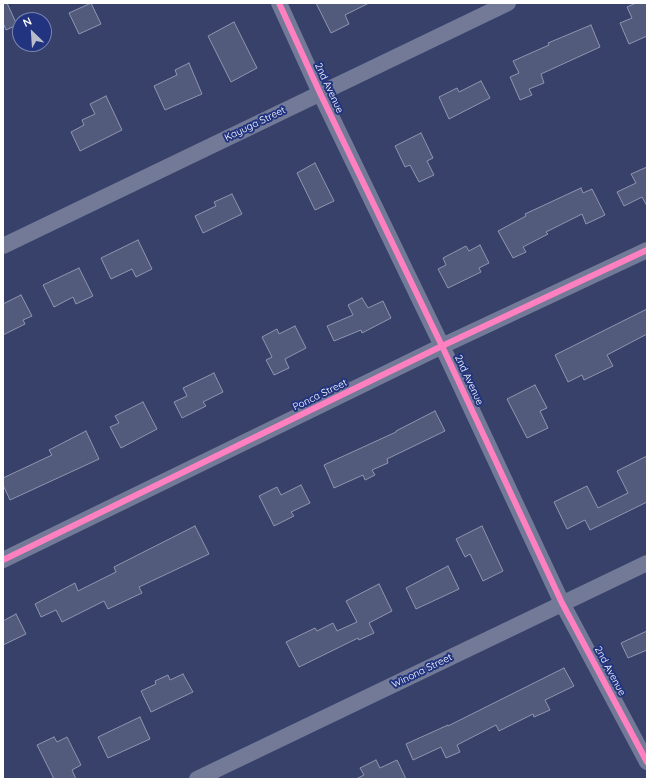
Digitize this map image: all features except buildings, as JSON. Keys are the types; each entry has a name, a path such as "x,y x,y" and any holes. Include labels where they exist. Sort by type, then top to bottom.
{"street":[{"name":"2nd Avenue","path":"279,3 320,93 442,346 562,603 647,762"},
{"name":"Kayuga Street","path":"3,246 508,3"},
{"name":"Ponca Street","path":"3,560 442,346 647,250"},
{"name":"Winona Street","path":"197,779 647,563"}],"cycle path":[{"path":"279,3 320,93 442,346 562,603 647,762"},
{"path":"3,560 442,346 647,250"}]}
